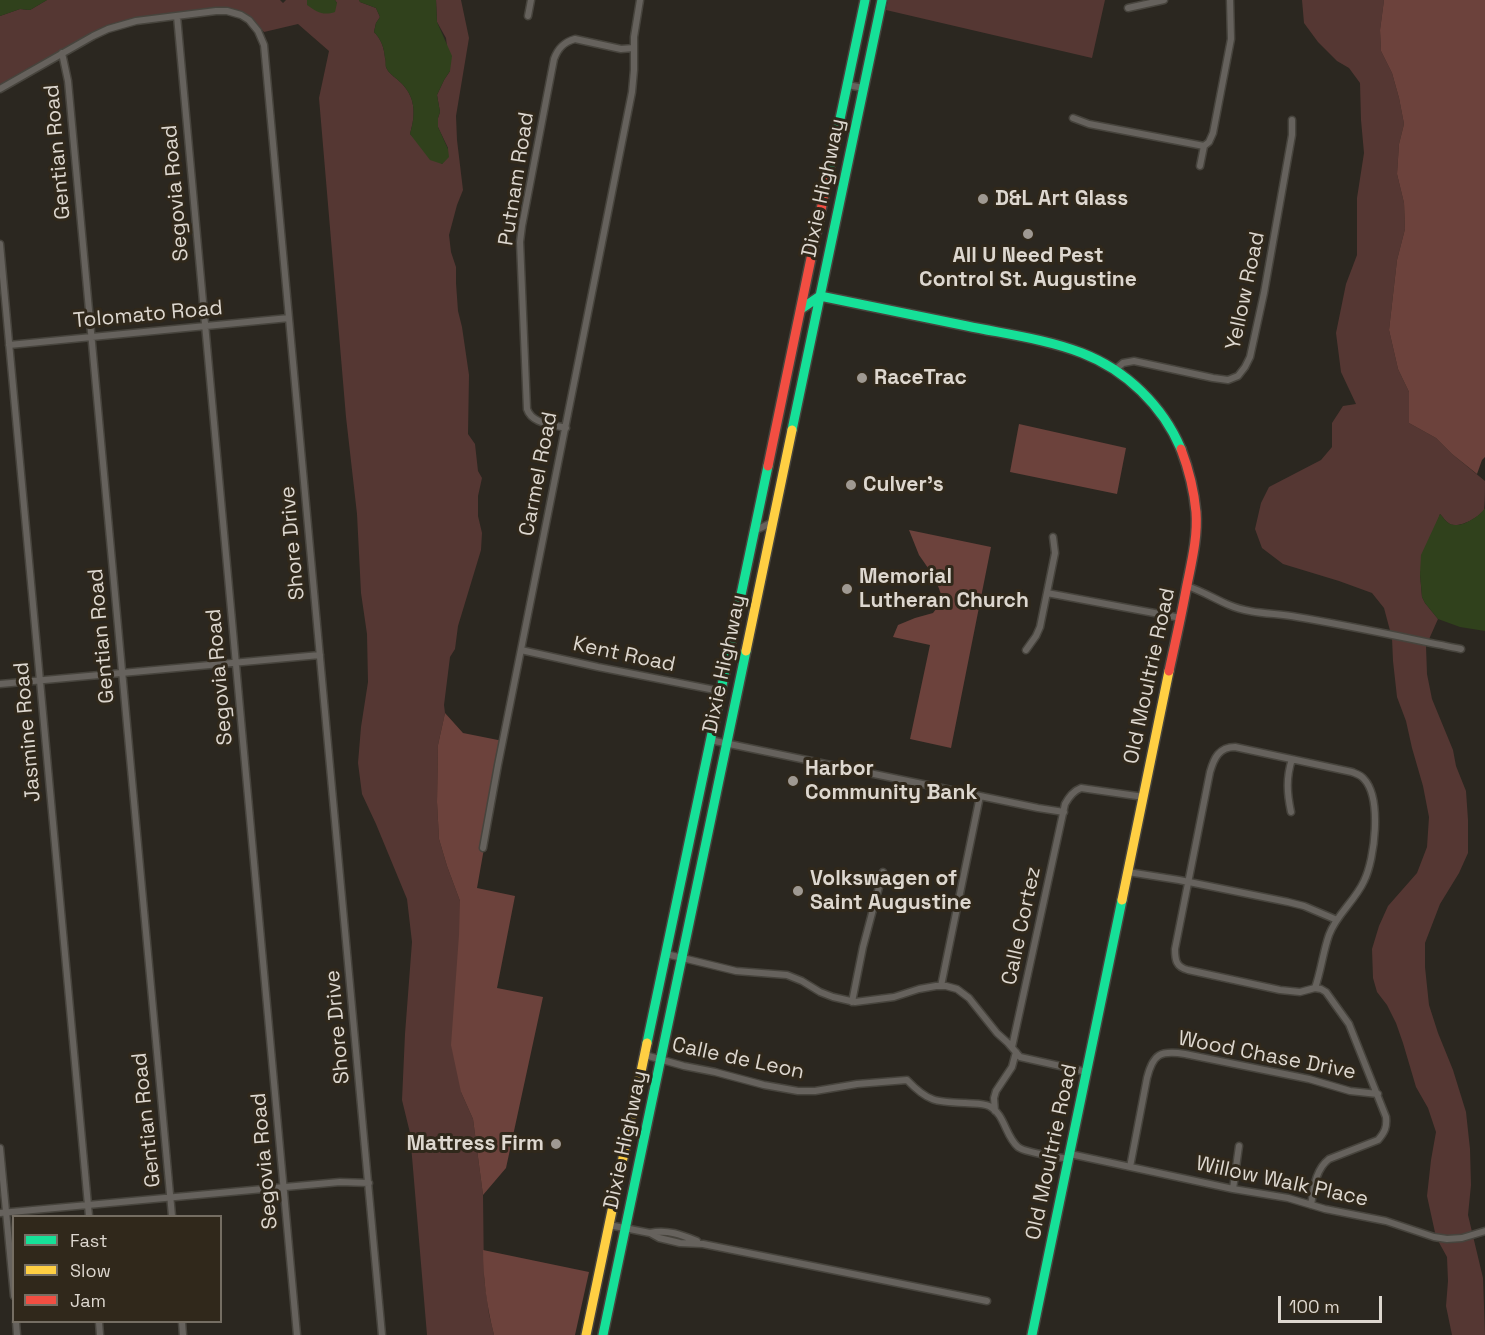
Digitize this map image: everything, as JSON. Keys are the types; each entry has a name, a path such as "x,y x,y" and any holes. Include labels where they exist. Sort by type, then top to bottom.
{"main road":[{"path":"586,1335 865,0"},
{"name":"Dixie Highway","path":"603,1335 882,0"},
{"path":"801,309 820,296"},
{"name":"Old Moultrie Road","path":"820,296 1058,345 1092,357 1115,370 1142,391 1162,415 1186,460 1193,484 1196,533 1181,618 1032,1335"}],"street":[{"path":"528,16 531,0"},
{"path":"634,48 635,24 640,0"},
{"path":"1128,8 1164,0"},
{"path":"1200,166 1204,146 1209,142 1212,133 1231,39 1230,0"},
{"name":"Shore Drive","path":"0,89 93,36 136,21 216,11 234,13 249,20 261,36 265,50 382,1335"},
{"name":"Segovia Road","path":"177,16 297,1335"},
{"name":"Putnam Road","path":"566,428 535,420 526,409 520,242 524,209 554,59 559,48 575,39 621,49 634,48"},
{"name":"Carmel Road","path":"483,848 629,106 634,70 634,48"},
{"name":"Gentian Road","path":"62,53 68,81 172,1215"},
{"path":"847,85 864,88"},
{"path":"1073,118 1089,124 1204,146"},
{"name":"Yellow Road","path":"1115,370 1123,363 1134,361 1228,380 1238,376 1245,367 1250,357 1268,272 1292,135 1292,120"},
{"name":"Jasmine Road","path":"0,244 89,1215"},
{"name":"Tolomato Road","path":"9,345 289,318"},
{"path":"754,531 773,522"},
{"path":"1026,650 1040,627 1055,553 1053,537"},
{"path":"1187,586 1230,606 1461,649"},
{"path":"1047,593 1181,618"},
{"name":"Kent Road","path":"521,650 720,692"},
{"path":"0,684 320,656"},
{"path":"710,740 1064,812 1068,798 1081,788 1144,797"},
{"path":"1311,1205 1316,1179 1323,1163 1378,1140 1386,1128 1386,1116 1349,1024 1326,992 1315,988 1300,992 1280,990 1188,970 1179,966 1175,959 1175,949 1210,772 1216,756 1226,748 1235,747 1336,768 1360,775 1367,782 1376,816 1369,870 1357,894 1337,920 1329,935 1315,988"},
{"path":"1291,812 1287,781 1292,759"},
{"path":"941,986 981,796"},
{"name":"Calle Cortez","path":"1014,1049 1064,812"},
{"path":"852,1002 868,923 882,872"},
{"path":"1128,872 1288,902 1337,920"},
{"path":"666,954 736,970 787,975 827,995 852,1002 894,997 919,989 941,986 961,990 997,1033 1024,1058 1086,1072"},
{"path":"1014,1049 1012,1067 996,1091 995,1111 1021,1150 1069,1156"},
{"name":"Wood Chase Drive","path":"1130,1167 1150,1067 1158,1055 1170,1052 1185,1054 1309,1079 1350,1091 1378,1094"},
{"name":"Calle de Leon","path":"645,1055 764,1085 798,1091 907,1080 919,1093 934,1100 986,1105 995,1111"},
{"path":"1233,1189 1239,1146"},
{"path":"0,1148 3,1213 12,1281"},
{"name":"Willow Walk Place","path":"1069,1156 1280,1197 1386,1221 1434,1237 1462,1238 1485,1231"},
{"path":"3,1213 340,1182 369,1183"},
{"path":"609,1225 650,1233 659,1238 680,1243 703,1244 987,1301"}],"shaded area":[{"path":"0,0 47,0 30,10 20,9 0,16"},
{"path":"47,0 280,0 283,3 286,0 307,0 307,5 337,3 335,0 359,0 376,8 380,17 374,32 383,47 386,67 405,87 412,99 414,112 410,134 442,164 448,157 448,148 438,127 440,112 437,95 450,71 446,38 437,22 436,0 461,0 469,38 456,116 463,190 449,235 456,267 458,311 469,375 468,434 475,444 478,471 482,478 478,496 478,516 482,533 481,550 458,626 455,649 450,657 445,713 438,745 437,802 439,839 460,901 461,1092 473,1119 483,1195 484,1278 494,1335 427,1335 410,1133 402,1100 412,942 407,899 362,794 358,763 368,682 367,634 361,593 357,514 346,417 319,98 329,51 298,24 264,32 250,17 235,10 217,7 111,24 0,85 0,16 20,9 30,10"},
{"path":"307,0 335,0 337,3 335,12 327,14 317,11 307,5"},
{"path":"359,0 436,0 437,22 452,56 450,71 437,95 440,112 438,127 448,149 449,157 442,164 430,160 410,134 414,112 412,99 405,87 386,66 383,47 374,32 380,17 376,8"},
{"path":"888,0 1105,0 1092,58 886,10"},
{"path":"1302,0 1384,0 1380,30 1381,51 1392,73 1404,124 1399,144 1397,174 1404,203 1405,229 1397,260 1389,330 1398,369 1409,392 1409,423 1436,438 1485,481 1484,510 1478,516 1469,522 1454,525 1447,522 1440,514 1420,574 1422,597 1438,619 1426,646 1427,674 1432,699 1453,750 1456,766 1466,791 1468,820 1468,853 1440,904 1425,943 1425,967 1429,1005 1466,1112 1471,1185 1468,1215 1483,1278 1485,1335 1452,1335 1446,1306 1447,1257 1436,1237 1427,1196 1436,1132 1428,1108 1416,1087 1396,1023 1377,992 1373,978 1372,949 1379,926 1388,906 1417,873 1427,847 1429,817 1406,721 1397,697 1392,638 1384,608 1372,593 1283,564 1262,548 1255,529 1261,503 1269,487 1321,460 1332,447 1332,423 1343,406 1356,404 1341,372 1336,333 1346,284 1357,255 1357,198 1364,153 1360,83 1349,68 1337,61 1318,42 1304,23"},
{"path":"1384,0 1485,0 1485,457 1477,474 1436,438 1409,423 1409,392 1398,369 1389,330 1397,260 1405,229 1404,203 1397,174 1399,144 1404,124 1392,73 1381,51 1380,30"},
{"path":"1019,424 1126,448 1117,494 1010,472"},
{"path":"1485,508 1485,631 1460,627 1438,619 1422,597 1420,574 1421,555 1440,514 1450,524 1459,525 1475,518"},
{"path":"909,530 991,547 951,748 910,739 930,645 893,637 898,625 933,613 939,605 941,594 935,578 919,555"},
{"path":"445,713 463,733 503,741 477,888 515,896 497,988 543,997 506,1168 483,1195 473,1119 461,1092 451,1045 460,901 439,839 438,745"},
{"path":"483,1250 589,1272 575,1335 494,1335 486,1293"}],"traffic: fast":[{"path":"827,181 865,0"},
{"path":"792,430 882,0"},
{"path":"801,309 820,296 1040,340 1082,353 1114,369 1141,391 1164,418 1181,449"},
{"path":"647,1043 768,466"},
{"path":"603,1335 746,651"},
{"path":"1032,1335 1122,900"}],"traffic: slow":[{"path":"746,651 792,430"},
{"path":"1122,900 1169,671"},
{"path":"586,1335 647,1043"}],"traffic: jam":[{"path":"768,466 827,181"},
{"path":"1169,671 1196,532 1194,496 1181,449"}],"place":[{"name":"D&L Art Glass","path":"983,199"},
{"name":"All U Need Pest Control St. Augustine","path":"1028,234"},
{"name":"RaceTrac","path":"862,378"},
{"name":"Culver's","path":"851,485"},
{"name":"Memorial Lutheran Church","path":"847,589"},
{"name":"Harbor Community Bank","path":"793,781"},
{"name":"Volkswagen of Saint Augustine","path":"798,891"},
{"name":"Mattress Firm","path":"556,1144"}]}
